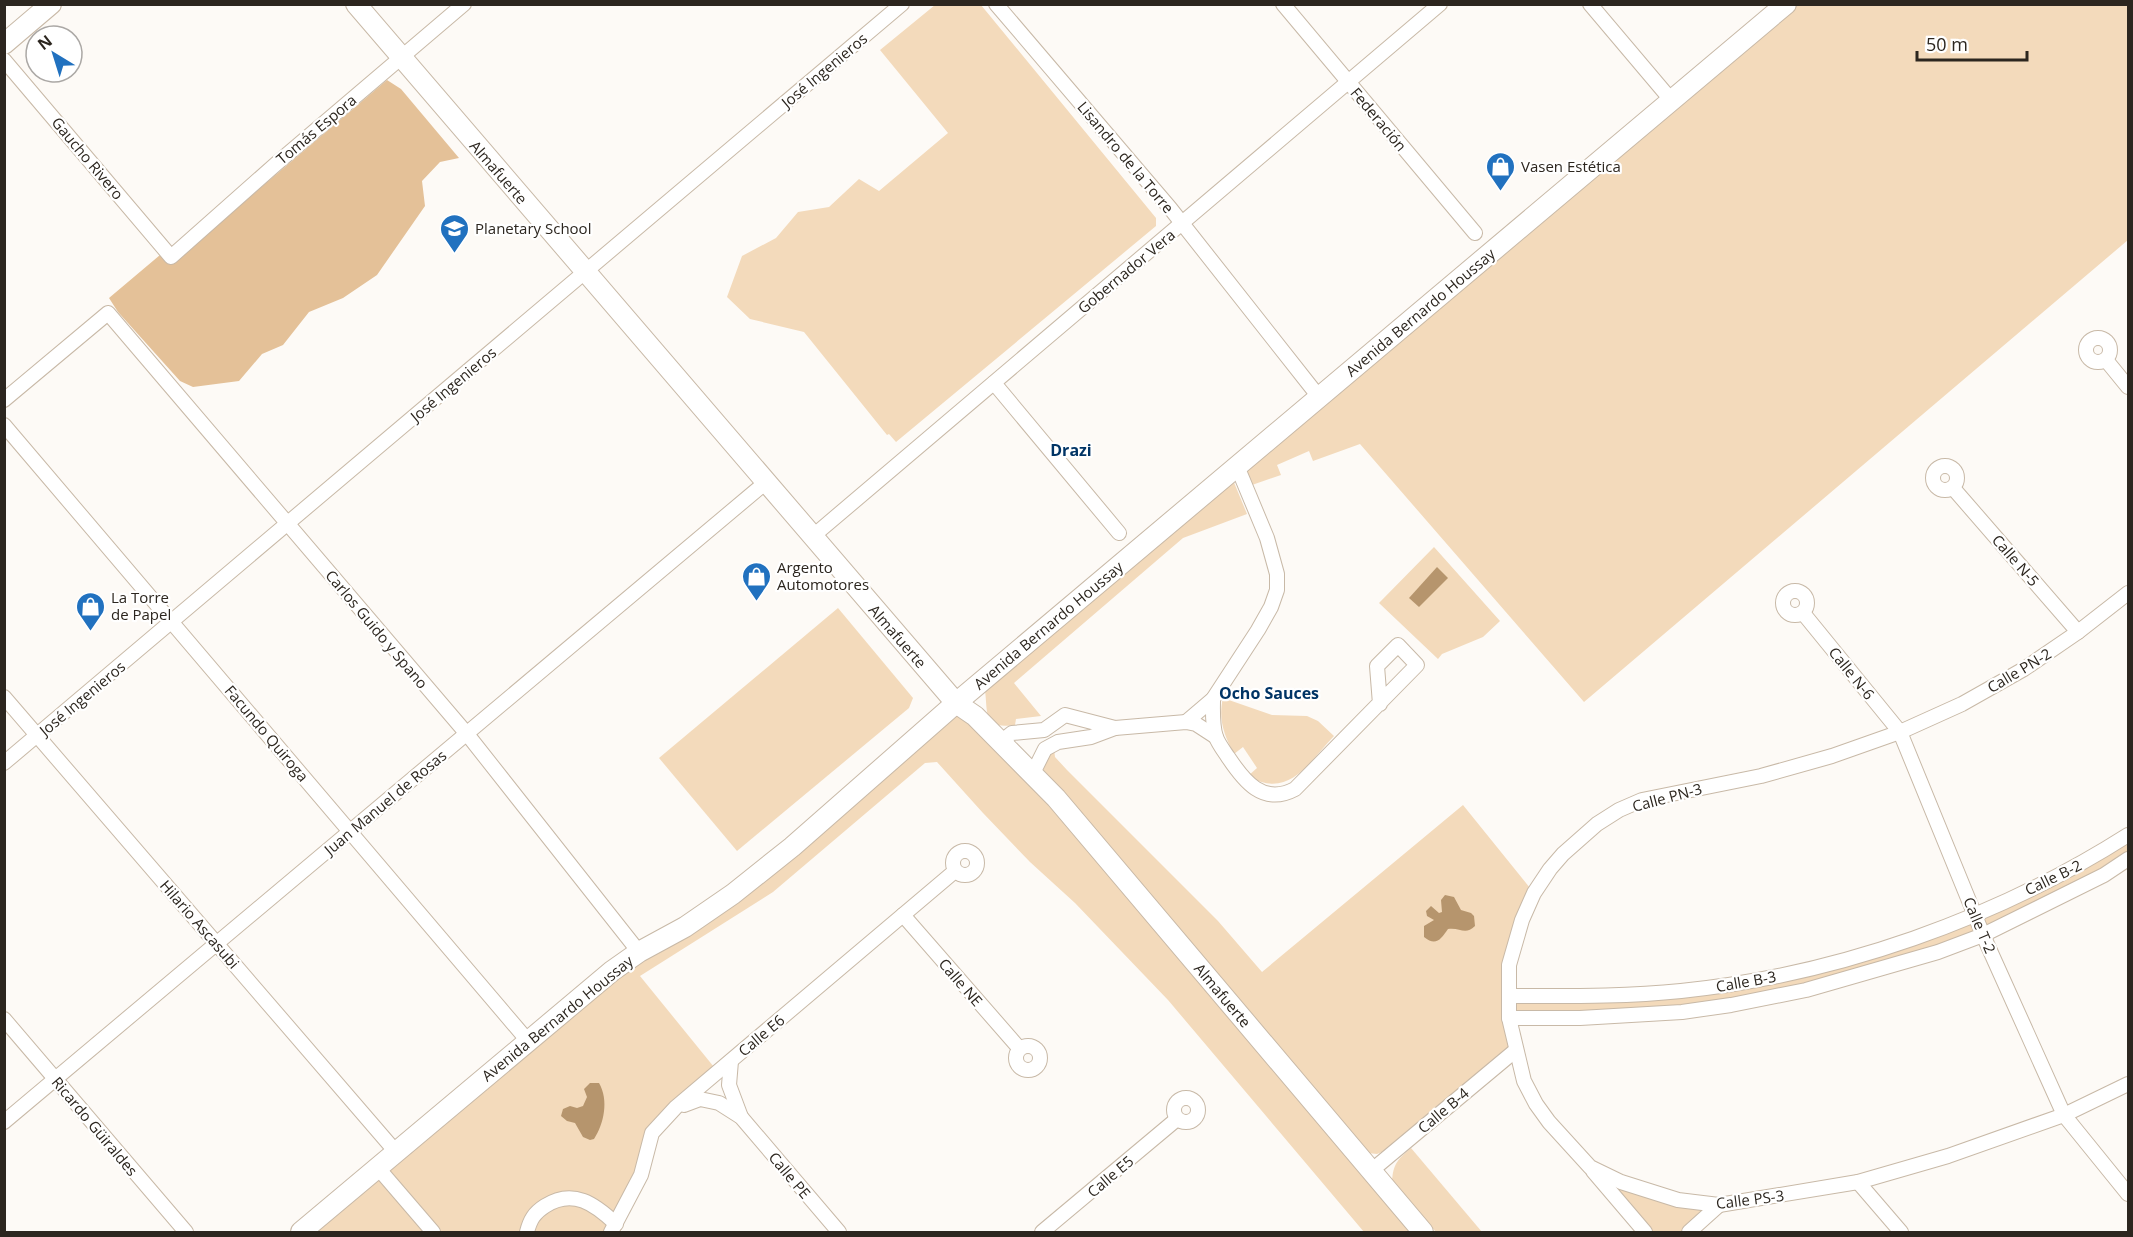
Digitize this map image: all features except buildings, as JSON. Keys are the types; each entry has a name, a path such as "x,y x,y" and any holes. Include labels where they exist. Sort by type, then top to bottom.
{"main road":[{"name":"Almafuerte","path":"356,4 956,703 975,716 1033,773 1423,1233"},
{"name":"Avenida Bernardo Houssay","path":"301,1233 612,971 639,952 685,927 792,847 956,703 1786,4"},
{"path":"4,44 40,8"}],"street":[{"name":"Tomás Espora","path":"171,257 464,4"},
{"name":"José Ingenieros","path":"4,763 902,4"},
{"name":"Lisandro de la Torre","path":"996,4 1182,224 1319,397"},
{"name":"Federación","path":"1283,4 1475,233"},
{"name":"Gobernador Vera","path":"812,537 1440,4"},
{"path":"1590,4 1672,101"},
{"name":"Gaucho Rivero","path":"4,60 171,257"},
{"name":"Carlos Guido y Spano","path":"4,400 108,313 466,734 639,952"},
{"path":"2106,360 2128,387"},
{"path":"994,383 1119,533"},
{"name":"Facundo Quiroga","path":"4,425 528,1041"},
{"path":"1186,722 1213,699 1258,630 1271,607 1277,590 1277,574 1267,538 1238,466"},
{"name":"Juan Manuel de Rosas","path":"4,1122 765,483"},
{"name":"Calle N-5","path":"1953,488 2078,632"},
{"name":"Calle PN-2","path":"1900,732 1962,704 2024,669 2078,632 2128,593"},
{"name":"Calle N-6","path":"1803,613 1900,732"},
{"name":"Hilario Ascasubi","path":"4,697 396,1152"},
{"path":"1213,699 1216,736 1242,778 1257,790 1272,794 1287,793 1295,789 1380,704"},
{"path":"1002,741 1012,733 1044,730 1065,715 1114,728"},
{"path":"1045,749 1058,742 1091,737 1114,728 1186,722 1196,724 1216,736"},
{"path":"1033,773 1045,749 1047,740 1044,730"},
{"name":"Calle T-2","path":"1900,732 1983,935 2064,1115 2128,1194"},
{"name":"Calle PN-3","path":"1509,996 1509,965 1522,920 1534,894 1550,868 1597,824 1619,810 1642,800 1781,770 1832,756 1900,732"},
{"name":"Calle B-2","path":"1976,915 2094,857 2128,835"},
{"name":"Calle B-2","path":"1983,935 2104,875 2128,859"},
{"name":"Calle E6","path":"614,1228 640,1175 652,1132 676,1107 956,872"},
{"name":"Calle NE","path":"903,915 1019,1048"},
{"name":"Calle B-3","path":"1509,996 1633,995 1729,985 1847,958 1931,933 1976,915"},
{"name":"Calle B-3","path":"1511,1024 1528,1018 1632,1016 1731,1005 1806,990 1875,971 1938,952 1983,935"},
{"path":"1729,985 1731,1005"},
{"name":"Calle PS-3","path":"1509,996 1511,1024 1524,1080 1536,1104 1569,1146 1590,1167 1621,1182 1677,1200 1719,1205 1858,1182 1948,1156 2064,1115 2128,1084"},
{"name":"Ricardo Güiraldes","path":"4,1018 186,1233"},
{"name":"Calle B-4","path":"1371,1171 1516,1050"},
{"name":"Calle PE","path":"731,1061 729,1084 741,1117"},
{"name":"Calle PE","path":"676,1107 700,1099 719,1103 741,1117 839,1233"},
{"name":"Calle E5","path":"1042,1233 1177,1119"},
{"path":"1590,1167 1645,1233"},
{"path":"378,1168 433,1233"},
{"path":"1858,1182 1901,1233"},
{"path":"527,1233 530,1220 538,1210 562,1198 577,1199 592,1205 614,1228"},
{"path":"1689,1233 1719,1205"}],"shaded area":[{"path":"935,5 981,5 1156,218 1156,226 896,442 889,434 887,435 804,332 750,319 727,297 742,256 776,238 798,212 829,207 859,179 879,191 948,133 880,50"},
{"path":"1786,5 2128,5 2128,240 1584,702 1360,444 1313,461 1309,451 1277,465 1281,475 1252,485 1246,469"},
{"path":"387,80 401,89 459,158 440,162 422,181 425,206 377,275 343,298 309,312 283,345 262,354 239,381 193,387 180,381 118,312 109,298 160,255 177,259"},
{"path":"1233,480 1247,514 1183,538 1014,683 1041,716 1016,719 1015,725 1005,726 992,723 987,714 985,690"},
{"path":"1434,547 1500,621 1483,637 1442,654 1438,659 1379,603"},
{"path":"1437,567 1448,578 1419,607 1409,598"},
{"path":"838,608 913,698 909,708 737,851 659,758"},
{"path":"1223,698 1272,715 1307,716 1318,721 1334,736 1297,775 1275,784 1262,782 1248,776 1257,768 1243,747 1234,754 1230,747 1222,720"},
{"path":"956,703 975,716 1423,1232 1364,1232 1168,1000 1075,903 1030,862 937,762 925,763 773,892 640,976 718,1072 652,1133 611,1232 301,1232 561,1013 685,927"},
{"path":"1054,749 1055,757 1067,770 1218,921 1262,972 1463,805 1534,893 1522,920 1509,996 1729,985 1931,934 2128,835 2128,859 1983,935 1731,1005 1510,1018 1516,1050 1389,1149 1377,1154 1368,1153 1044,773 1045,760"},
{"path":"1445,895 1454,897 1461,910 1474,916 1475,926 1465,931 1448,929 1438,941 1428,940 1424,937 1424,926 1434,920 1427,916 1426,911 1431,906 1439,913 1442,912 1441,900"},
{"path":"590,1083 599,1083 604,1097 604,1112 594,1139 590,1140 583,1137 575,1123 561,1116 563,1109 570,1106 577,1108 583,1106 587,1097 584,1089"},
{"path":"1411,1148 1482,1232 1436,1232 1392,1181 1397,1162"},
{"path":"1590,1167 1719,1205 1689,1232 1645,1232"}],"place":[{"name":"Vasen Estética","path":"1500,192"},
{"name":"Planetary School","path":"454,254"},
{"name":"Argento Automotores","path":"756,602"},
{"name":"La Torre de Papel","path":"90,632"}],"district":[{"name":"Drazi","path":"1071,450"},
{"name":"Ocho Sauces","path":"1269,693"}]}
